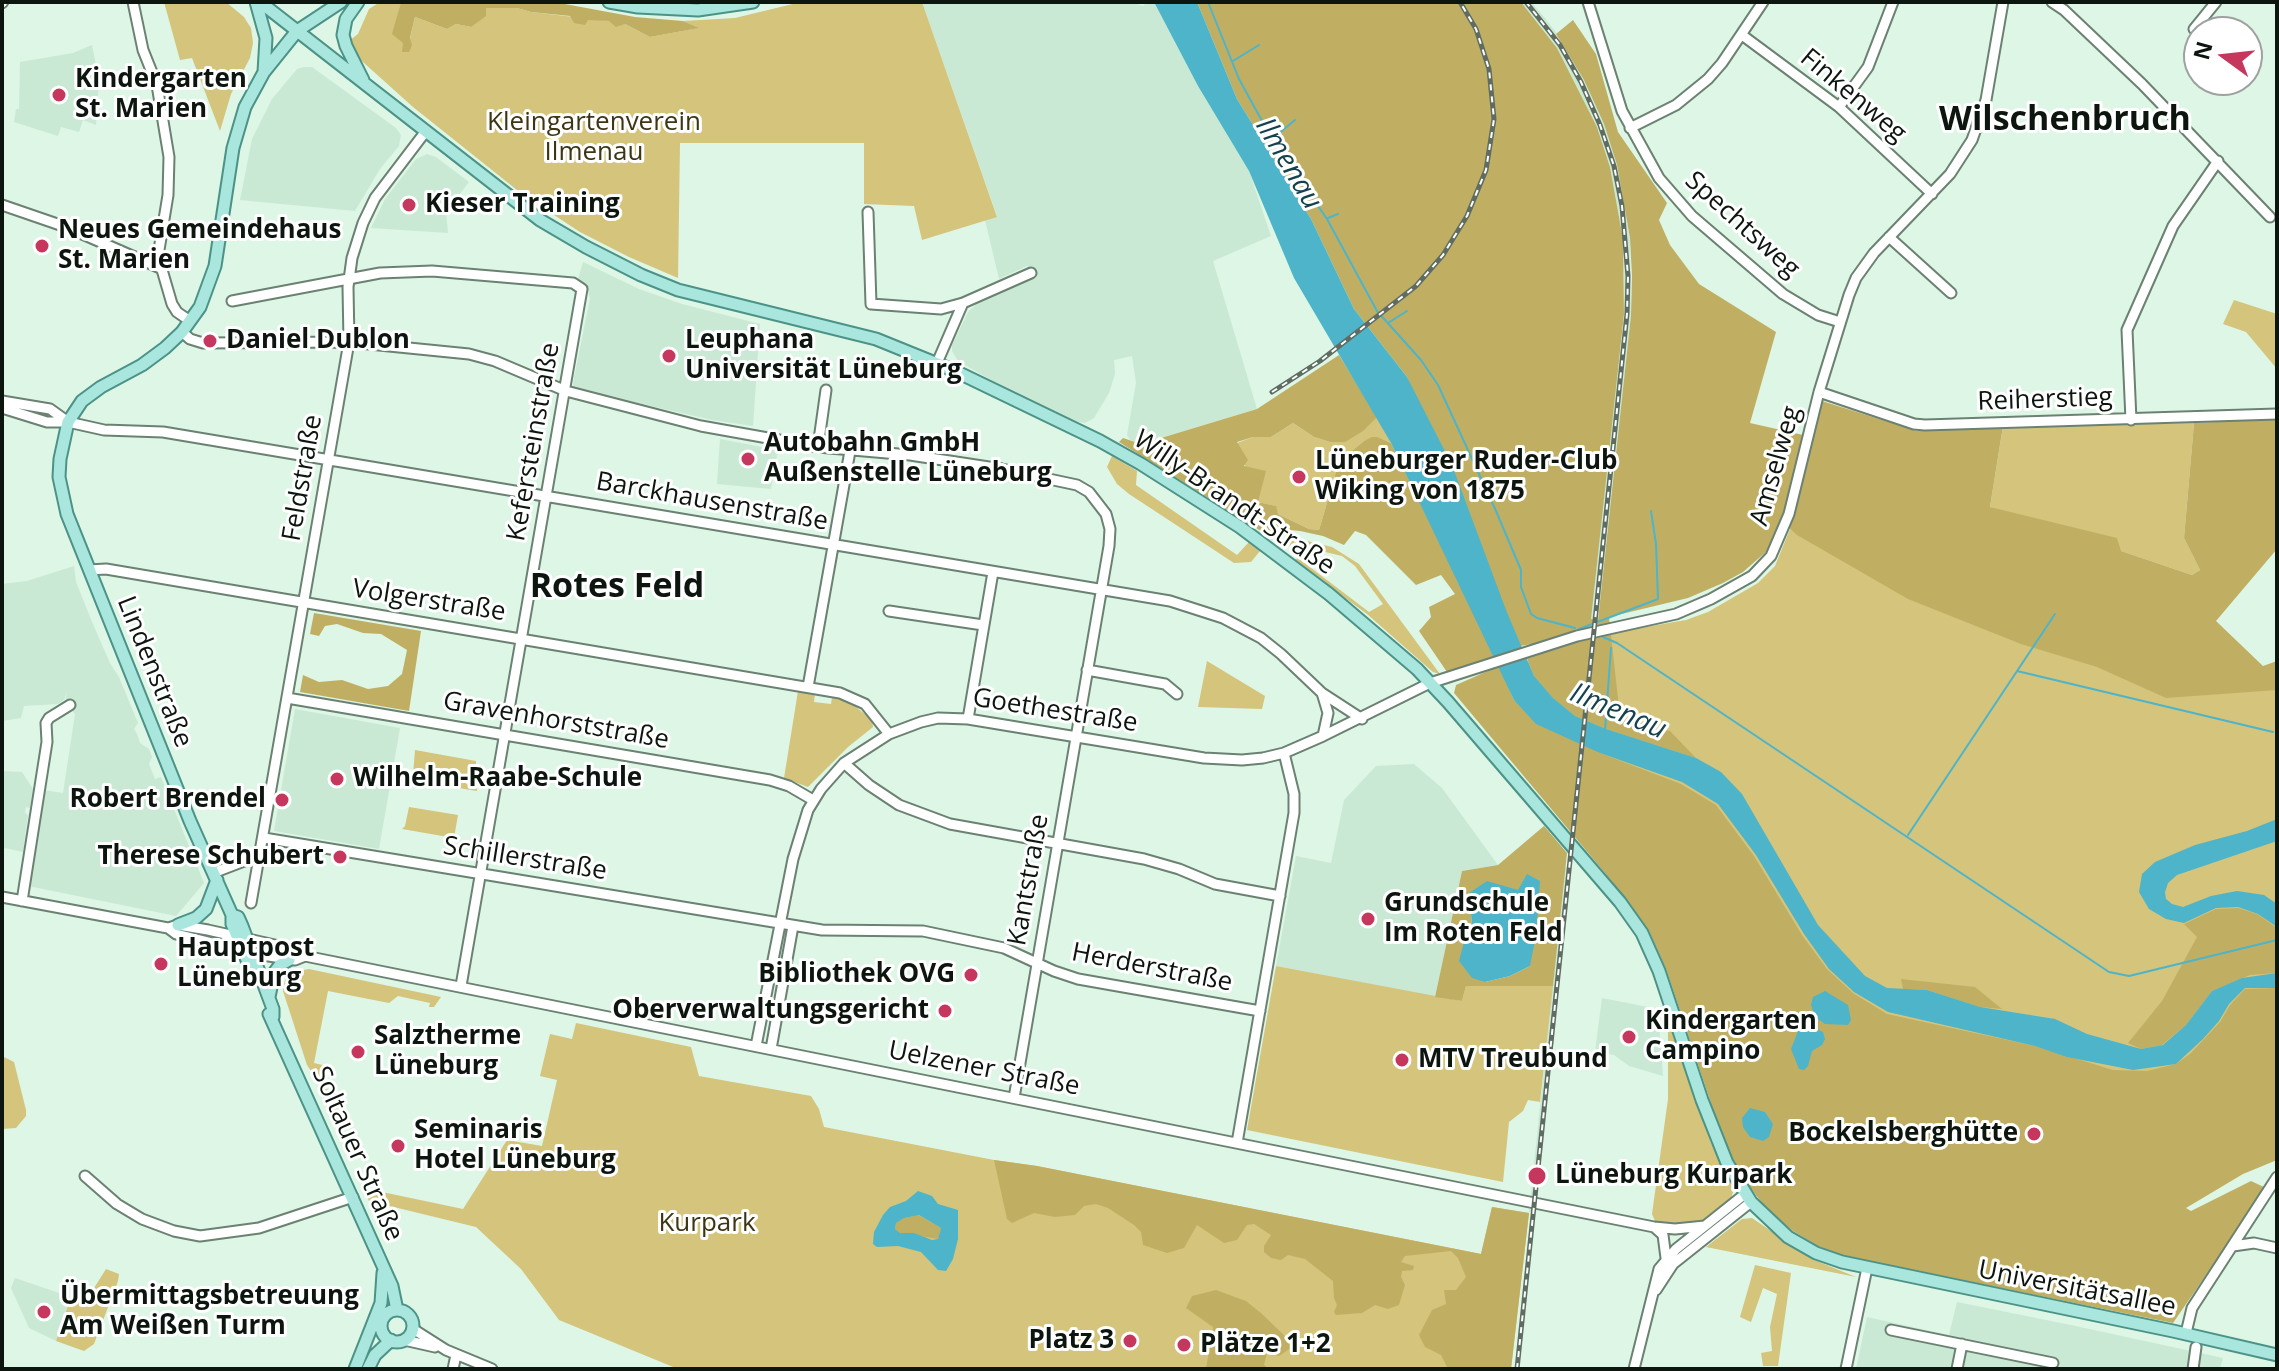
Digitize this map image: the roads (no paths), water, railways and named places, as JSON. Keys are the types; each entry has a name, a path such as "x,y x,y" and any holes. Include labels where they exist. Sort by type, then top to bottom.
{"main road":[{"name":"Willy-Brandt-Straße","path":"258,2 540,220 613,262 700,297 876,339 937,363 1110,446 1262,543 1362,622 1430,683 1592,869 1642,933 1659,971 1718,1142 1748,1198 1778,1230 1802,1246 1828,1258 1867,1268"},
{"path":"258,2 266,38 264,72"},
{"path":"182,332 208,289 215,266 245,107 264,72 297,31 341,2"},
{"name":"Willy-Brandt-Straße","path":"358,2 346,19 343,35 365,84"},
{"path":"609,2 698,10 753,2"},
{"name":"Lindenstraße","path":"182,332 142,365 82,401 68,422 59,477 62,496 89,570 232,915 230,920 244,945"},
{"path":"173,927 186,924 201,914 210,901 215,876"},
{"name":"Soltauer Straße","path":"244,945 269,997 273,1017"},
{"name":"Soltauer Straße","path":"244,945 392,1286 397,1310 409,1315 413,1329"},
{"path":"269,997 274,973 289,960"},
{"path":"360,1367 381,1303 384,1280 381,1260"},
{"name":"Universitätsallee","path":"1867,1268 2186,1333 2277,1355"},
{"path":"360,1367 387,1336 384,1318 397,1310"},
{"path":"404,1340 413,1329"},
{"name":"Soltauer Straße","path":"387,1336 404,1340"}],"street":[{"path":"133,2 143,50 157,85 169,157 168,195 158,244 160,268 172,304 190,321"},
{"name":"Spechtsweg","path":"1588,2 1630,128 1659,178 1692,216 1783,294 1818,315 1840,322"},
{"path":"1630,128 1676,105 1694,92 1722,63 1763,2"},
{"path":"1839,107 1868,67 1893,2"},
{"name":"Amselweg","path":"1430,683 1533,648 1692,609 1761,569 1771,556 1789,514 1819,392 1856,278 1961,159 1980,122 2003,2"},
{"path":"2052,2 2086,31 2218,161 2270,217"},
{"name":"Finkenweg","path":"1742,35 1839,107 1932,194"},
{"name":"Feldstraße","path":"251,903 349,342 349,279 355,246 368,212 386,180 426,131"},
{"path":"2131,420 2127,330 2173,226 2218,161"},
{"path":"2,205 66,227 160,268"},
{"path":"868,212 871,304 941,309 963,303 1031,273"},
{"path":"1889,237 1951,293"},
{"name":"Kefersteinstraße","path":"349,279 380,273 432,271 579,285 582,295 462,983"},
{"path":"232,301 349,279"},
{"path":"937,363 963,303"},
{"name":"Kantstraße","path":"182,332 190,339 203,343 349,342 469,354 495,361 566,391 701,426 818,447 947,460 1077,485 1098,501 1110,529 1014,1098"},
{"path":"818,447 826,390"},
{"name":"Reiherstieg","path":"1819,392 1925,425 2277,414"},
{"path":"2,401 50,409 68,422"},
{"path":"2,408 47,422 68,422"},
{"name":"Barckhausenstraße","path":"68,422 104,430 163,432 1170,601 1223,618 1271,646 1322,693 1362,719"},
{"path":"808,687 850,451"},
{"name":"Volgerstraße","path":"89,570 106,569 808,687 857,699 872,711 889,734"},
{"path":"968,719 993,572"},
{"path":"889,611 983,625"},
{"path":"1087,670 1165,684 1177,694"},
{"name":"Goethestraße","path":"756,1046 798,839 813,800 844,763 889,734 938,718 968,719 1223,760 1263,758 1284,753 1362,719 1430,683"},
{"path":"1322,693 1328,713 1323,736"},
{"name":"Gravenhorststraße","path":"287,698 770,780 789,786 813,800"},
{"path":"22,901 47,742 46,723 70,705"},
{"path":"1237,1143 1295,802 1284,753"},
{"path":"844,763 883,795 916,813 967,829 1144,859 1215,884 1280,896"},
{"name":"Schillerstraße","path":"264,838 780,923"},
{"path":"215,876 260,851"},
{"path":"2,897 173,927 244,945"},
{"path":"771,1049 793,926 780,923"},
{"name":"Herderstraße","path":"793,926 833,931 923,931 1004,948 1078,979 1260,1011"},
{"path":"173,927 176,934 244,945"},
{"name":"Uelzener Straße","path":"244,945 297,950 305,956"},
{"name":"Uelzener Straße","path":"244,945 289,960 305,956 462,983 756,1046 1654,1227 1675,1229 1705,1226"},
{"path":"85,1176 117,1204 142,1219 174,1231 200,1236 259,1228 353,1197"},
{"path":"2186,1333 2192,1308 2277,1177"},
{"path":"1649,1304 1665,1274 1705,1226 1748,1198"},
{"path":"1666,1258 1748,1198"},
{"path":"1634,1369 1654,1281 1666,1258 1666,1243 1654,1227"},
{"name":"Uelzener Straße","path":"1654,1227 1689,1244"},
{"path":"1675,1229 1689,1244"},
{"path":"2233,1246 2254,1243 2277,1248"},
{"path":"1846,1369 1867,1268"},
{"name":"Soltauer Straße","path":"413,1329 451,1353"},
{"path":"1891,1330 2053,1363"},
{"name":"Soltauer Straße","path":"404,1340 492,1369"},
{"path":"1957,1369 1962,1344"},
{"path":"2193,1369 2196,1347"},
{"path":"451,1353 453,1369"}],"water":[{"path":"1154,2 1197,2 1237,99 1311,219 1354,309 1407,377 1452,465 1534,676 1553,698 1575,716 1696,758 1721,772 1742,794 1818,925 1865,976 1887,988 1927,990 1980,1007 2055,1019 2087,1034 2141,1049 2163,1045 2186,1025 2212,991 2242,978 2277,973 2277,988 2245,988 2203,1039 2176,1064 2133,1070 2067,1057 2035,1046 1888,1012 1854,992 1829,969 1756,855 1718,804 1682,782 1600,753 1536,724 1514,700 1391,443 1294,278 1249,171 1198,86"},
{"path":"2277,819 2277,841 2177,875 2168,883 2165,892 2166,899 2172,904 2183,907 2211,896 2237,891 2264,895 2277,904 2277,927 2258,914 2238,907 2216,908 2184,923 2166,919 2149,909 2139,892 2142,874 2155,862 2195,845"},
{"path":"1527,874 1540,881 1530,966 1510,976 1485,982 1472,978 1459,961 1472,925 1469,893 1487,881 1518,890"},
{"path":"1825,991 1848,1005 1851,1020 1848,1025 1825,1024 1815,1017 1811,1005 1813,997"},
{"path":"1807,1025 1823,1032 1825,1039 1812,1051 1804,1070 1799,1069 1791,1049 1800,1026"},
{"path":"1750,1108 1765,1112 1773,1124 1769,1137 1763,1141 1750,1137 1743,1127 1742,1118"},
{"path":"918,1191 932,1196 938,1204 958,1210 958,1239 946,1271 938,1270 921,1252 873,1244 874,1232 883,1215 890,1207 906,1201","holes":["919,1215 941,1228 938,1239 932,1240 914,1233 900,1233 895,1229 896,1223 904,1218"]}],"waterway":[{"name":"Ilmenau","path":"1208,2 1239,79 1272,139 1327,219 1377,311 1421,360 1438,385 1521,570 1521,587 1531,614 1575,628"},
{"path":"1233,61 1259,45"},
{"name":"Ilmenau","path":"1272,139 1295,120"},
{"path":"1328,218 1338,214"},
{"path":"1388,323 1407,311"},
{"path":"1579,629 1658,599 1651,511"},
{"path":"1908,835 2055,614"},
{"path":"1603,637 1617,643 2109,972 2129,976 2277,940"},
{"name":"Ilmenau","path":"1605,731 1611,648"},
{"path":"2017,671 2273,732"}],"railway":[{"path":"1272,392 1320,361 1416,286 1443,255 1467,216 1486,170 1494,119 1489,69 1476,29 1460,2"},
{"path":"1517,1369 1627,314 1628,276 1622,206 1614,166 1600,125 1560,45 1526,2"}],"place":[{"name":"Kindergarten St. Marien","path":"59,95"},
{"name":"Kieser Training","path":"409,205"},
{"name":"Neues Gemeindehaus St. Marien","path":"42,246"},
{"name":"Daniel Dublon","path":"210,341"},
{"name":"Leuphana Universität Lüneburg","path":"669,356"},
{"name":"Autobahn GmbH Außenstelle Lüneburg","path":"748,459"},
{"name":"Lüneburger Ruder-Club Wiking von 1875","path":"1299,477"},
{"name":"Wilhelm-Raabe-Schule","path":"337,779"},
{"name":"Robert Brendel","path":"282,800"},
{"name":"Therese Schubert","path":"340,857"},
{"name":"Grundschule Im Roten Feld","path":"1368,919"},
{"name":"Hauptpost Lüneburg","path":"161,964"},
{"name":"Bibliothek OVG","path":"971,975"},
{"name":"Oberverwaltungsgericht","path":"945,1011"},
{"name":"Kindergarten Campino","path":"1629,1037"},
{"name":"Salztherme Lüneburg","path":"358,1052"},
{"name":"MTV Treubund","path":"1402,1060"},
{"name":"Bockelsberghütte","path":"2034,1134"},
{"name":"Seminaris Hotel Lüneburg","path":"398,1146"},
{"name":"Lüneburg Kurpark","path":"1537,1176"},
{"name":"Übermittagsbetreuung Am Weißen Turm","path":"44,1312"},
{"name":"Platz 3","path":"1130,1341"},
{"name":"Plätze 1+2","path":"1184,1345"}],"district":[{"name":"Wilschenbruch","path":"2065,120"},
{"name":"Rotes Feld","path":"617,587"}],"park label":[{"name":"Kleingartenverein Ilmenau","path":"594,138"},
{"name":"Kurpark","path":"707,1224"}]}
